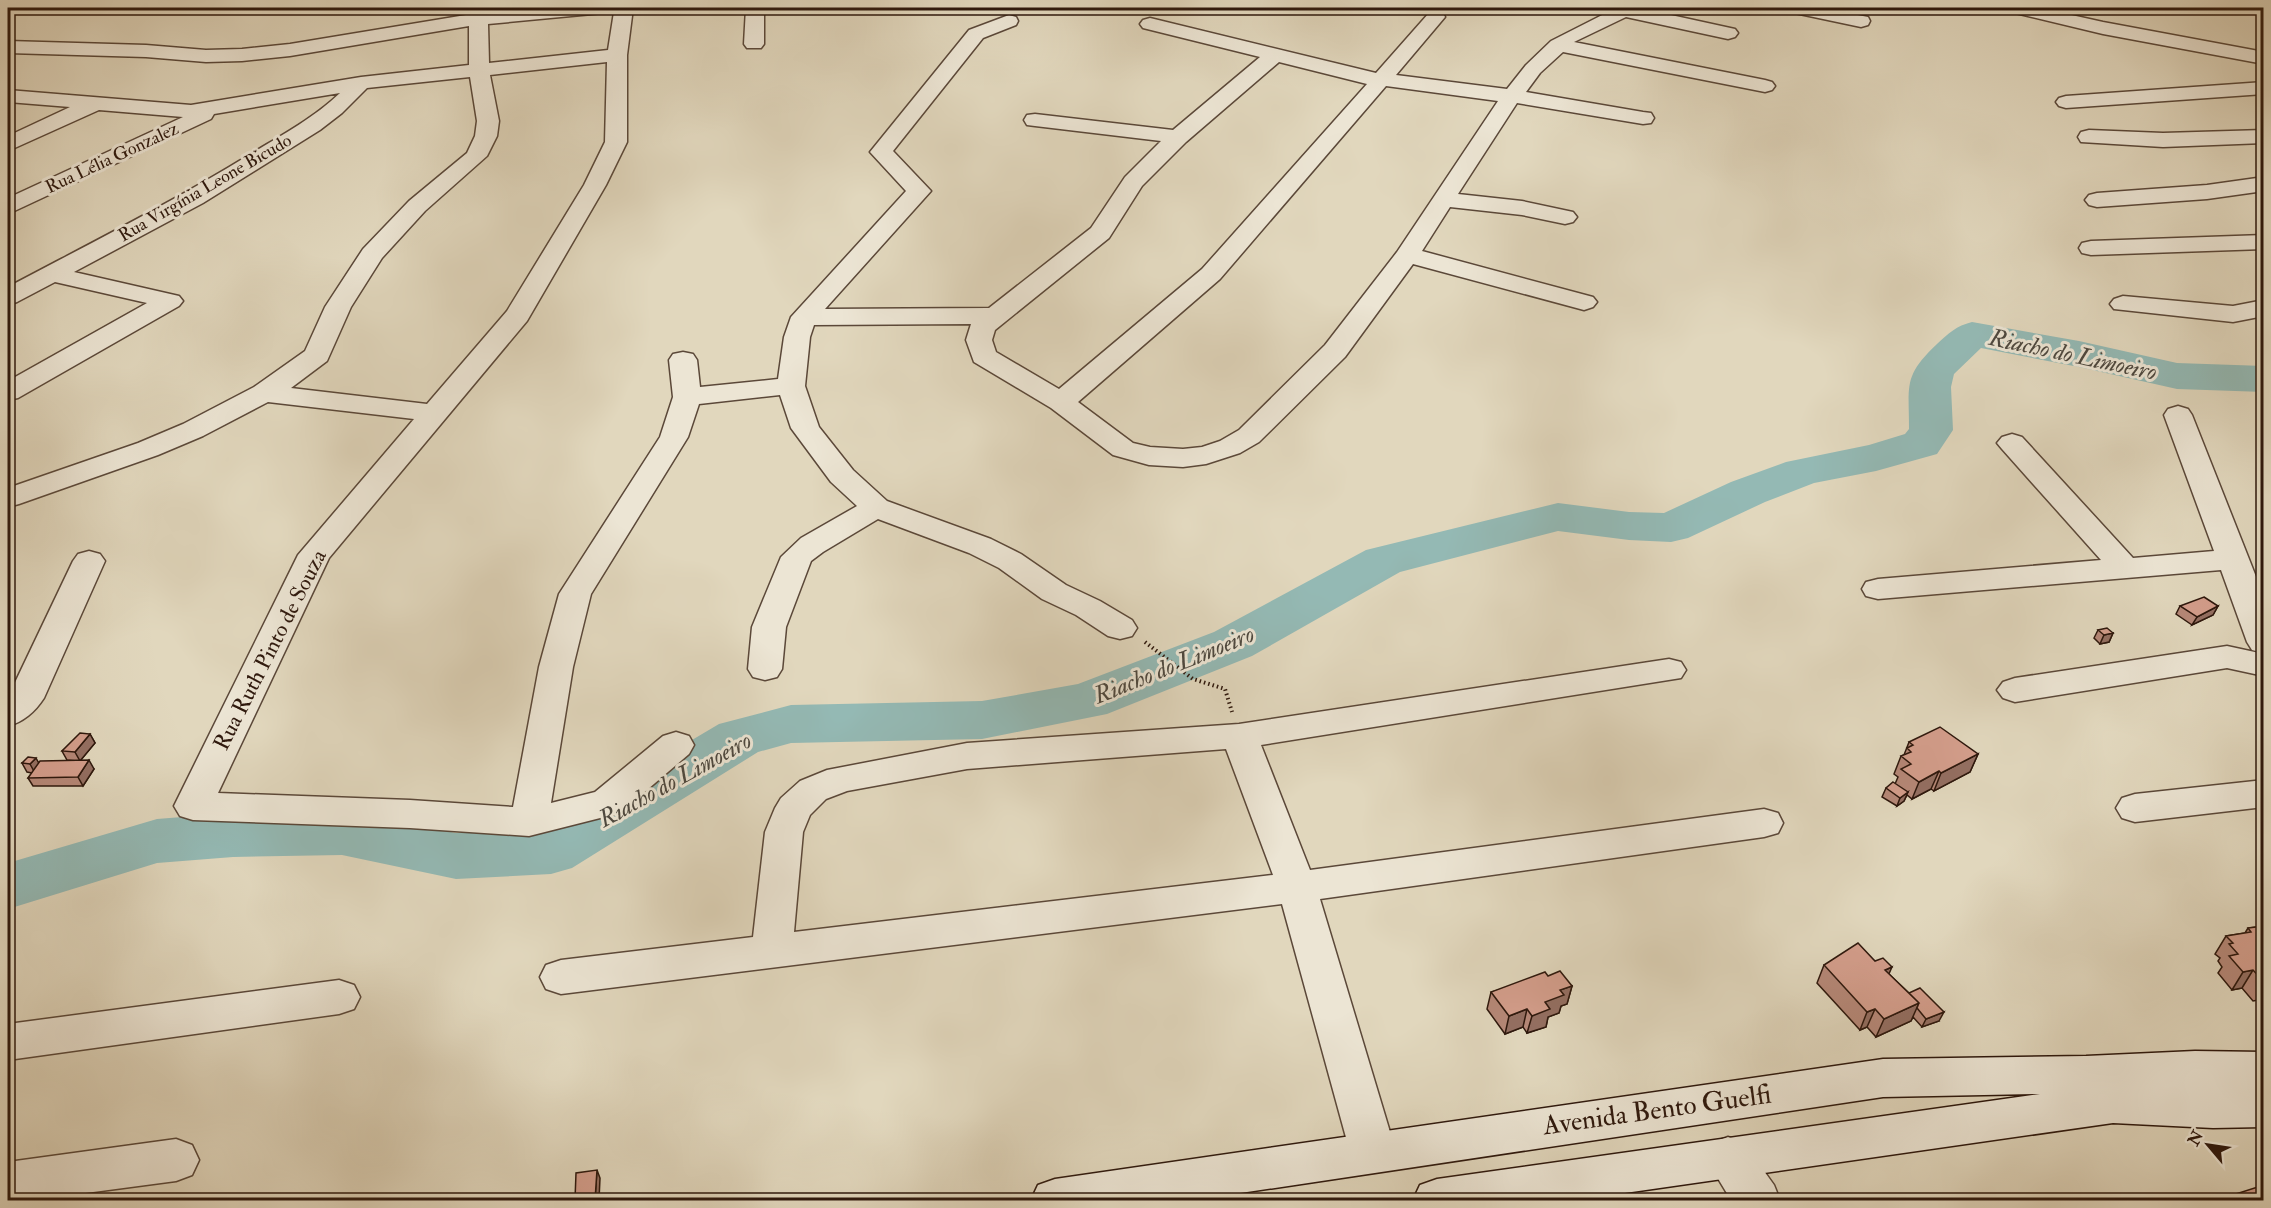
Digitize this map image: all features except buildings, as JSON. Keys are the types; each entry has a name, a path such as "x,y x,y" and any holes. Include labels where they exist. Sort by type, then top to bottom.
{"street":[{"path":"8,47 146,51 206,56 242,55 290,50 478,19 609,8"},
{"name":"Rua Ruth Pinto de Souza","path":"624,8 617,54 616,142 596,185 518,315 314,555 193,806 410,814 529,822 607,803 676,746"},
{"path":"754,8 754,44"},
{"path":"1797,8 1861,21"},
{"path":"2018,8 2103,28 2264,58"},
{"path":"1275,55 1178,137 1133,182 1100,233 982,327 979,340 984,356 1061,402 1123,448 1149,456 1183,458 1206,455 1230,447 1249,436 1335,351 1407,255 1495,118 1533,69 1558,45 1583,29 1627,9 1728,33"},
{"path":"1061,402 1211,274 1436,18"},
{"path":"8,498 148,449 193,430 264,393 295,373 317,355 338,307 372,254 417,206 476,156 486,136 488,121 479,69 478,19"},
{"path":"1009,21 976,34 881,152 919,191 804,317 797,337 791,386 806,428 842,476 876,508 981,546 1010,561 1054,592 1088,608 1120,628"},
{"path":"1150,24 1380,79 1512,96 1643,118"},
{"path":"1558,45 1765,86"},
{"path":"8,96 182,112 218,109 361,83 617,54"},
{"name":"Rua Virgínia Leone Bicudo","path":"8,297 195,198 312,125 335,109 361,83"},
{"path":"2066,102 2264,88"},
{"path":"8,144 96,103"},
{"name":"Rua Lélia Gonzalez","path":"8,207 218,109"},
{"path":"1035,120 1178,137"},
{"path":"2088,137 2163,140 2264,136"},
{"path":"2097,200 2207,192 2264,184"},
{"path":"1443,199 1522,208 1565,217"},
{"path":"2091,248 2264,242"},
{"path":"1407,255 1584,302"},
{"path":"8,392 170,301 51,274"},
{"path":"2123,304 2233,314 2264,308"},
{"path":"804,317 996,316"},
{"path":"529,822 556,667 575,594 674,437 687,397 683,360"},
{"path":"687,397 791,386"},
{"path":"264,393 434,413"},
{"path":"2178,415 2264,642"},
{"path":"2012,443 2125,568"},
{"path":"765,669 769,627 797,557 812,545 876,508"},
{"path":"1878,589 2232,559"},
{"path":"8,714 26,698 89,561"},
{"path":"2015,690 2227,657 2264,665"},
{"path":"772,951 784,832 794,808 813,790 840,779 955,758 1239,736 1670,670"},
{"path":"1239,736 1297,887 1373,1152"},
{"path":"2135,808 2264,793"},
{"path":"561,976 1297,887 1764,823"},
{"path":"8,1042 339,997"},
{"name":"Avenida Bento Guelfi","path":"1055,1200 1883,1078 2076,1075 2195,1070 2264,1071"},
{"path":"1437,1200 2112,1104 2213,1109 2264,1108"},
{"path":"1728,1157 1756,1200"},
{"path":"8,1183 176,1160"}],"path":[{"path":"1162,653 1193,679 1225,689 1239,736"}],"waterway":[{"name":"Riacho do Limoeiro","path":"8,886 157,841 233,835 342,833 456,856 551,852 739,738 791,724 982,720 1088,701 1233,644 1383,561 1558,517 1629,526 1671,528 1748,492 1802,472 1876,457 1921,444 1931,430 1930,387 1934,370 1972,334 2079,354 2177,376 2264,379"}]}
